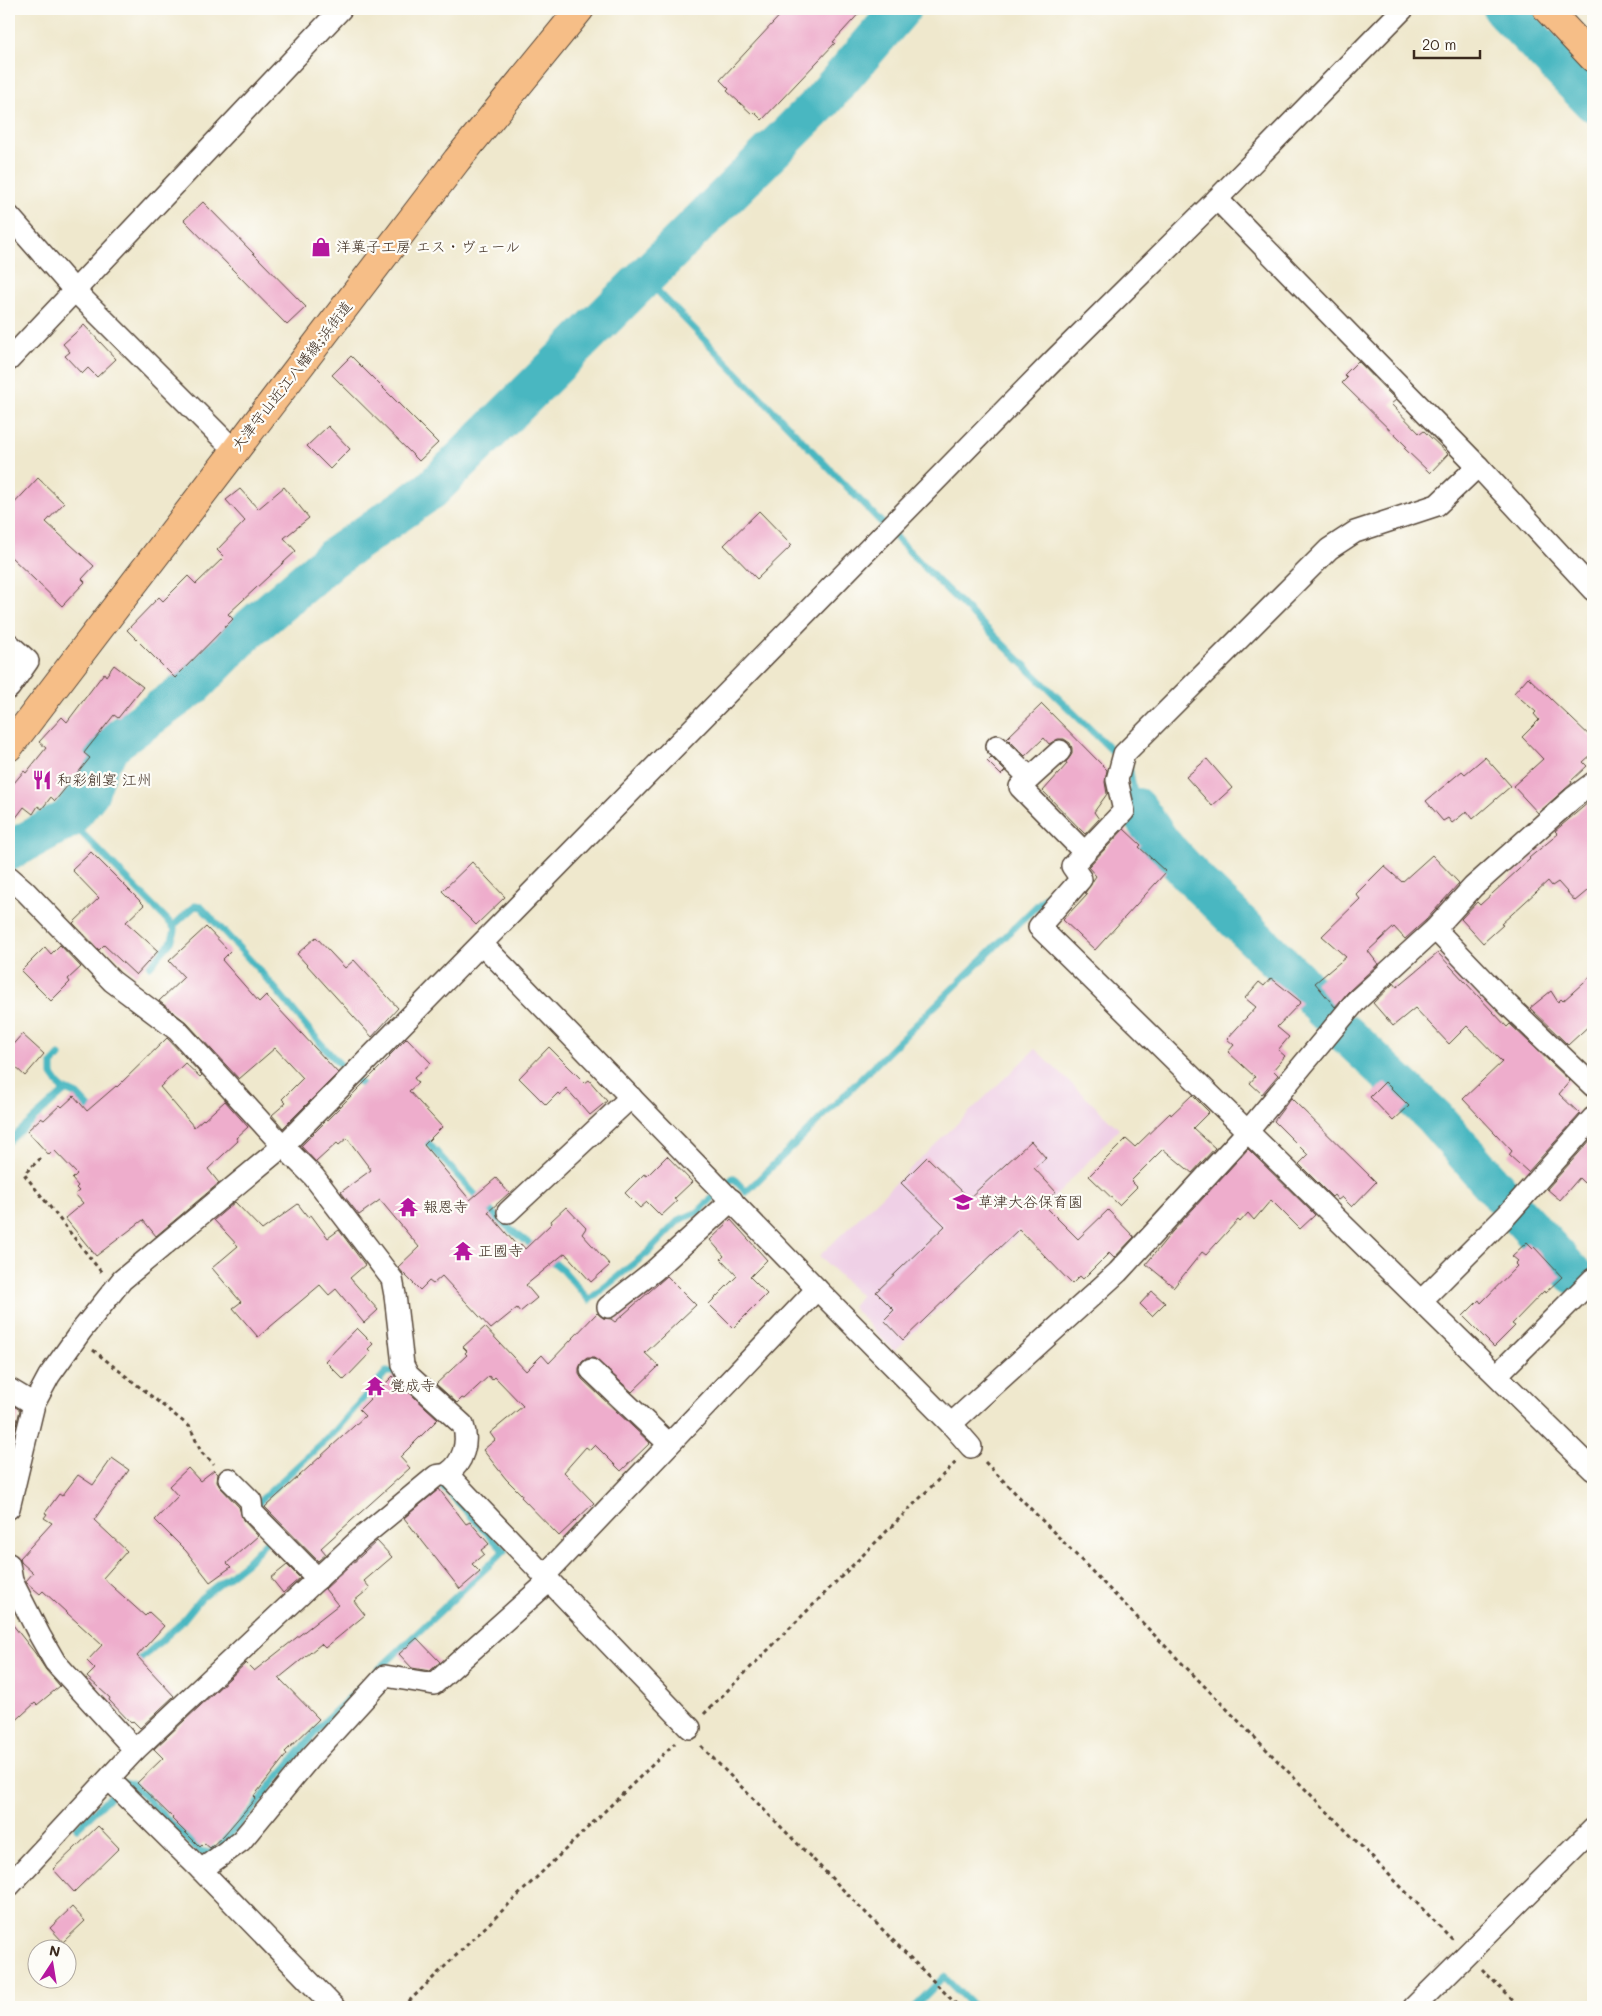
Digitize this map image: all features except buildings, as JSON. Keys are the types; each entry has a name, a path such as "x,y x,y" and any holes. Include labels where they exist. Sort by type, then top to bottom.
{"main road":[{"name":"大津守山近江八幡線;浜街道","path":"9,747 456,160 580,9"},
{"path":"1547,9 1593,58"}],"street":[{"path":"9,360 341,9"},
{"path":"9,1508 34,1404 49,1376 76,1338 122,1280 284,1146 1054,360 1217,199 1403,9"},
{"path":"1217,199 1478,466 1593,590"},
{"path":"9,216 75,291 234,450"},
{"path":"1478,466 1437,505 1354,532 1329,549 1124,754 1117,780 1124,811 1072,866 1081,879 1039,927 1593,1470"},
{"path":"9,644 28,661 9,688"},
{"path":"997,746 1030,778"},
{"path":"1060,751 1020,787 1084,852"},
{"path":"951,1424 1118,1272 1248,1131 1356,1001 1435,929 1473,887 1572,798 1593,784"},
{"path":"9,877 25,891 112,981 177,1030 314,1177 392,1280 403,1365 408,1375 463,1425 466,1434 462,1457 447,1474 436,1476 361,1538 135,1750 115,1785 9,1886"},
{"path":"1435,929 1508,1005 1593,1086"},
{"path":"482,944 972,1447"},
{"path":"508,1212 631,1096"},
{"path":"1421,1300 1507,1215 1593,1118"},
{"path":"608,1307 655,1270 732,1200"},
{"path":"1497,1375 1593,1279"},
{"path":"202,1870 241,1841 308,1760 385,1676 434,1684 546,1579 669,1444 817,1289"},
{"path":"591,1370 669,1444"},
{"path":"9,1389 34,1404"},
{"path":"447,1474 695,1737"},
{"path":"229,1479 251,1501 252,1512 318,1579"},
{"path":"10,1576 55,1662 135,1750"},
{"path":"115,1785 202,1870 334,2007"},
{"path":"1414,2007 1593,1829"}],"path":[{"path":"41,1158 24,1174 114,1289"},
{"path":"76,1338 190,1427 201,1452 229,1479"},
{"path":"972,1447 1519,2007"},
{"path":"695,1737 959,2007"}],"shaded area":[{"name":"草津大谷保育園","path":"1035,1049 1119,1129 1037,1216 894,1351 852,1307 861,1296 819,1256"}],"waterway":[{"path":"9,851 68,819 89,793 100,762 116,741 193,686 245,633 331,559 431,490 821,102 901,9"},
{"path":"1503,9 1593,102"},
{"path":"644,277 938,581 1129,767 1137,808 1129,815"},
{"path":"1137,808 1161,843 1199,884 1296,978 1325,1011"},
{"path":"68,819 173,926 195,906 201,907 260,970 332,1056 369,1090"},
{"path":"547,1257 563,1270 589,1300 647,1253 679,1220 698,1212 733,1178 746,1192 1073,870"},
{"path":"150,966 171,942 175,931 173,926"},
{"path":"1347,1035 1434,1117 1501,1194"},
{"path":"59,1056 52,1064 52,1075 64,1092"},
{"path":"9,1141 66,1090 77,1095 95,1114"},
{"path":"422,1136 488,1209 511,1230 537,1249"},
{"path":"1515,1211 1573,1274"},
{"path":"257,1507 260,1501 335,1431 386,1372 394,1372 400,1377"},
{"path":"377,1671 504,1551 441,1484 440,1479"},
{"path":"134,1665 180,1624 201,1598 247,1562 272,1536"},
{"path":"222,1843 260,1801 267,1790 326,1720 364,1684"},
{"path":"77,1828 125,1782 132,1784 199,1851 211,1853 214,1850"},
{"path":"914,2007 944,1977 974,2007"}],"place":[{"name":"洋菓子工房 エス・ヴェール","path":"321,247"},
{"name":"和彩創宴 江州","path":"42,780"},
{"name":"草津大谷保育園","path":"963,1202"},
{"name":"報恩寺","path":"408,1207"},
{"name":"正國寺","path":"463,1251"},
{"name":"覚成寺","path":"375,1386"}]}
